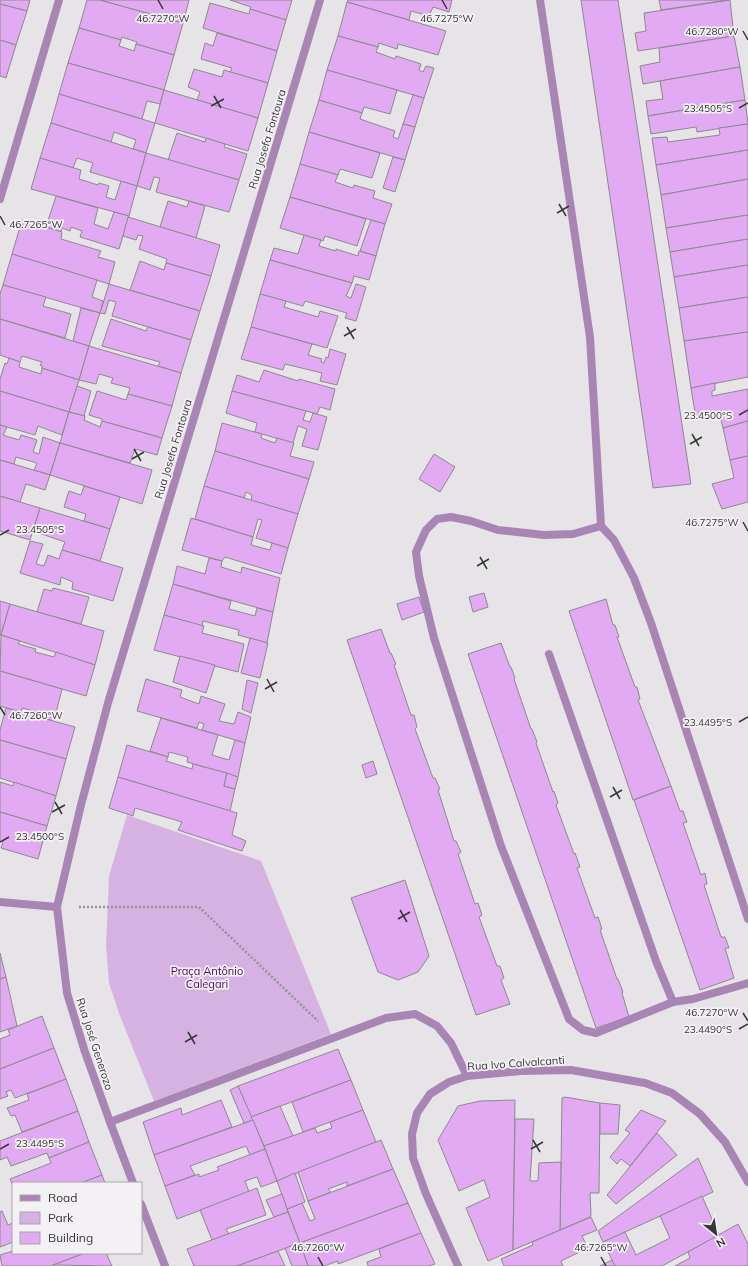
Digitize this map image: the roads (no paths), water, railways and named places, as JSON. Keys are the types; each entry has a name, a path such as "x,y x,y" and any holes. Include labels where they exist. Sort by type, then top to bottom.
{"street":[{"path":"0,199 59,0"},
{"name":"Rua Josefa Fontoura","path":"57,907 81,805 108,703 320,0"},
{"path":"540,0 590,337 601,526 614,540 634,578 651,623 748,918"},
{"path":"601,526 573,534 544,535 498,530 471,521 451,517 438,519 426,530 416,552 419,576 434,638 500,846 569,1019 583,1030 596,1033 673,1002 693,999 748,983"},
{"path":"549,654 656,961 673,1002"},
{"path":"0,902 57,907"},
{"name":"Rua José Generozo","path":"57,907 67,993 85,1052 133,1182"},
{"path":"110,1122 386,1018 415,1014 437,1026 451,1043 467,1076"},
{"name":"Rua Ivo Calvalcanti","path":"458,1266 426,1194 413,1158 412,1134 417,1113 430,1094 449,1082 467,1076 521,1071 571,1070 645,1083 672,1093 700,1114 725,1142 746,1171 748,1182"},
{"path":"142,1207 165,1266"}],"park label":[{"name":"Praça Antônio Calegari","path":"207,977"}]}
